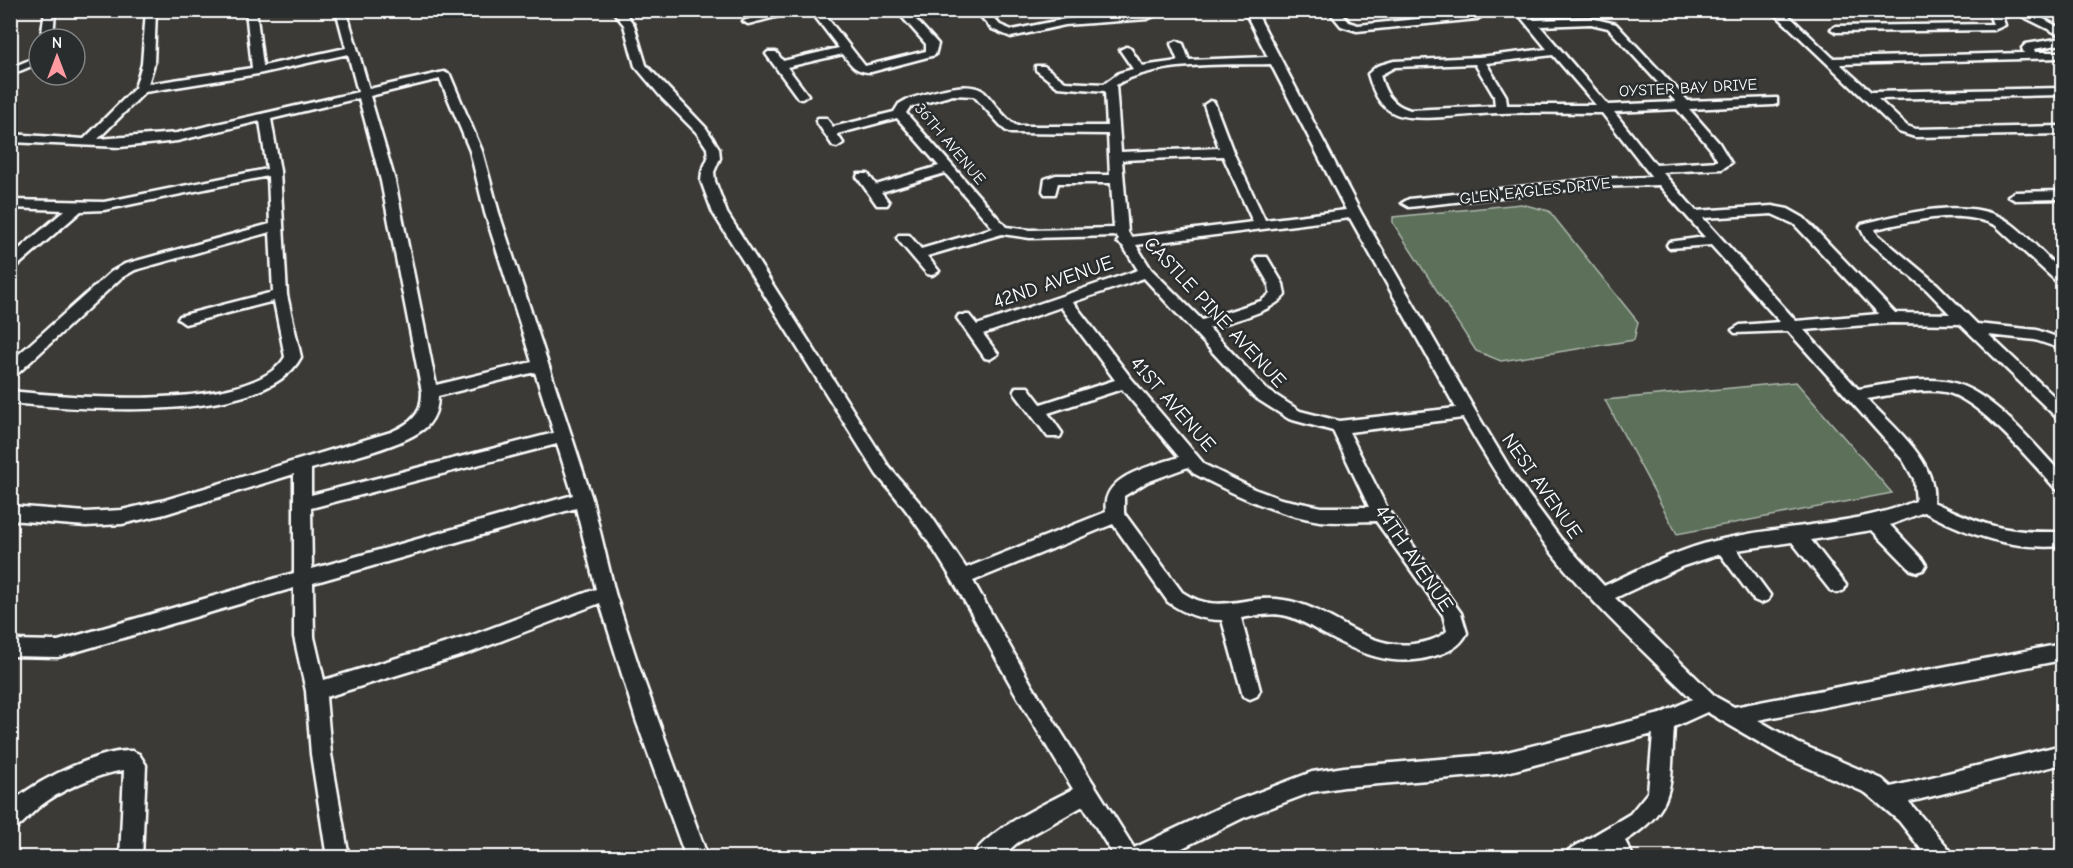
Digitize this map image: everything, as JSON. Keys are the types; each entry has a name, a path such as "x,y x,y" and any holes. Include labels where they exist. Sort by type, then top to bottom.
{"street":[{"path":"48,27 50,10"},
{"path":"87,143 141,89 148,64 151,10"},
{"path":"251,10 258,71"},
{"path":"10,513 86,519 122,517 165,507 406,432 419,424 432,406 388,181 341,10"},
{"path":"617,10 629,25 641,66 702,131 713,147 714,158 708,172 708,181 720,213 882,471 924,518 982,610 1024,689 1128,858"},
{"path":"740,10 755,33"},
{"path":"748,21 798,10"},
{"path":"815,10 845,50 863,69 871,69 931,53 932,44 901,10"},
{"path":"980,10 996,27 1011,33 1065,22 1146,15 1163,10"},
{"name":"NESI AVENUE","path":"1249,10 1354,213 1467,412 1528,508 1601,596 1709,703 1791,750 1874,786 1890,797 1907,814 1942,858"},
{"path":"1333,10 1345,24 1357,28 1476,16"},
{"path":"1521,10 1605,109 1657,175 1910,456 1922,474 1927,489 1924,505"},
{"path":"1776,10 1903,129 1915,133 2062,130"},
{"path":"1836,29 1994,27 2000,26 1995,17 1999,14 2019,11 2062,33"},
{"path":"1533,23 1592,21 1612,26 1683,105"},
{"path":"1065,22 1076,36"},
{"path":"2031,56 2028,48 2030,46 2062,41"},
{"path":"1177,44 1185,65"},
{"path":"141,89 258,71 351,50"},
{"path":"780,65 845,50"},
{"path":"1126,50 1139,70"},
{"path":"1502,109 1500,96 1479,60 1557,51"},
{"path":"772,54 802,95"},
{"path":"1830,61 2059,55"},
{"path":"1040,68 1062,85 1109,88 1115,79 1139,70 1275,60"},
{"name":"OYSTER BAY DRIVE","path":"1479,60 1394,64 1381,68 1374,74 1384,102 1396,110 1409,114 1502,109 1605,109 1773,101"},
{"path":"10,72 27,64"},
{"path":"10,138 87,143 120,143 166,138 444,75 476,151 492,213 561,437 583,499 606,593 690,855"},
{"name":"CASTLE PINE AVENUE","path":"1109,88 1123,237 1146,272 1260,393 1295,415 1339,427 1467,412"},
{"name":"36TH AVENUE","path":"1002,230 900,114 902,106 910,102 966,90 978,93 1009,127 1015,130 1113,130"},
{"path":"1868,96 2062,91"},
{"path":"1210,105 1227,152 1261,225"},
{"name":"GLEN EAGLES DRIVE","path":"1408,204 1657,175 1725,163 1715,146 1683,105"},
{"path":"822,121 833,138 900,114"},
{"path":"10,397 125,404 183,403 238,392 275,376 289,367 293,357 280,295 274,171 266,117"},
{"path":"1115,156 1227,152"},
{"path":"873,190 948,168"},
{"path":"10,204 104,206 274,171"},
{"path":"863,177 882,202"},
{"path":"1050,191 1050,182 1056,179 1117,179"},
{"path":"2015,196 2056,195 2062,206"},
{"path":"10,265 77,207"},
{"path":"1692,215 1772,210 1783,212 1799,221 1891,318"},
{"path":"2062,279 2000,222 1988,215 1975,212 1944,214 1867,227 1871,237 1932,287 2062,413"},
{"path":"918,254 1002,230 1030,234 1123,237 1261,225 1354,213"},
{"path":"10,371 116,275 130,267 278,226"},
{"path":"904,238 932,271"},
{"path":"1674,245 1715,240"},
{"path":"1199,326 1266,304 1278,295 1276,284 1262,260"},
{"name":"42ND AVENUE","path":"973,332 1146,272"},
{"path":"185,319 280,295"},
{"name":"41ST AVENUE","path":"1064,301 1125,382 1199,469 1248,494 1280,505 1321,514 1381,514"},
{"path":"964,318 990,354"},
{"path":"1740,330 1891,318 1968,323 2037,335 2062,344"},
{"path":"430,392 540,365"},
{"path":"1037,411 1125,382"},
{"path":"1854,395 1925,387 1946,387 1962,391 1979,401 2062,484"},
{"path":"1022,391 1054,433"},
{"name":"44TH AVENUE","path":"1116,515 1175,597 1187,608 1202,612 1230,612 1281,607 1299,612 1382,653 1401,655 1431,649 1451,641 1457,633 1452,613 1381,514 1339,427"},
{"path":"303,504 561,437"},
{"path":"960,578 1116,515 1113,501 1118,491 1135,481 1189,460"},
{"path":"302,465 304,637 316,691 321,754 338,858"},
{"path":"10,648 58,649 212,603 583,499"},
{"path":"1601,596 1666,564 1724,546 1797,536 1875,521 1904,515 1924,505"},
{"path":"1924,505 2002,539 2018,541 2062,539"},
{"path":"1875,521 1917,565"},
{"path":"1797,536 1837,585"},
{"path":"1724,546 1761,596"},
{"path":"316,691 472,644 606,593"},
{"path":"1230,612 1250,690"},
{"path":"1730,717 2062,652"},
{"path":"1137,858 1235,811 1312,782 1344,777 1499,764 1664,722 1687,710 1709,703"},
{"path":"1577,858 1638,821 1658,796 1664,722"},
{"path":"1890,797 2062,755"},
{"path":"10,821 27,802 55,783 118,762 132,761 135,765 131,858"},
{"path":"982,858 1009,836 1087,793"},
{"path":"1610,837 1623,858"}],"green space":[{"path":"1521,204 1549,211 1638,322 1634,340 1501,361 1476,351 1393,223 1393,217"},
{"path":"1796,382 1892,493 1677,534 1605,400"}]}
